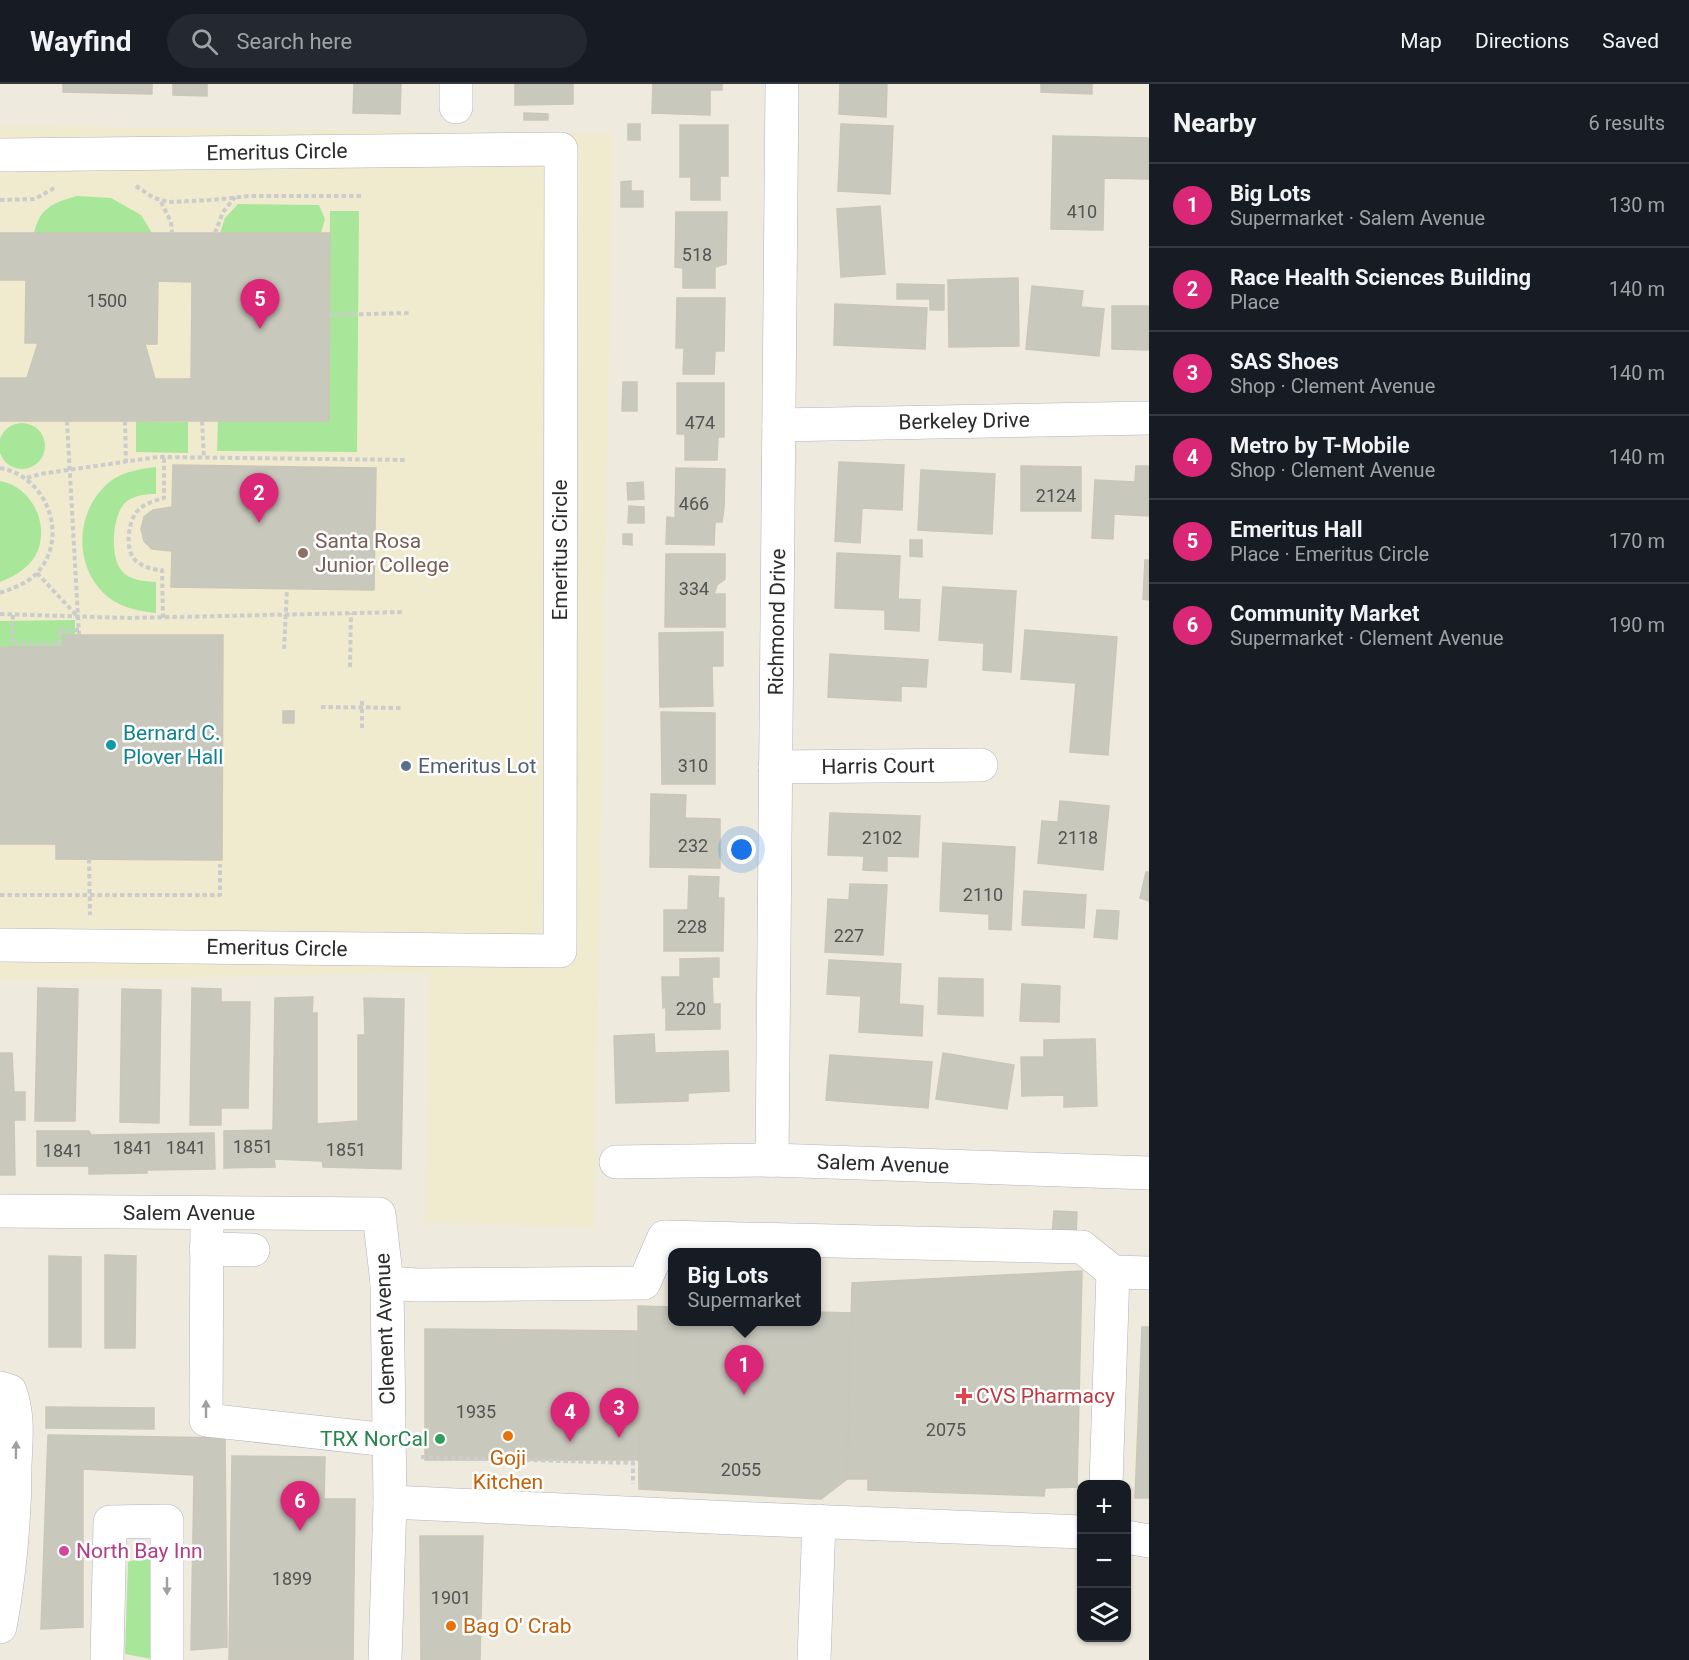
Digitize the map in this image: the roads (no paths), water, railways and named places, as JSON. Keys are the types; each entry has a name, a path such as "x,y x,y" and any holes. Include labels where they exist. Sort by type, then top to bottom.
{"street":[{"name":"Richmond Drive","path":"772,1160 782,84"},
{"name":"Emeritus Circle","path":"0,155 561,149 560,951 0,945"},
{"name":"Berkeley Drive","path":"779,425 1149,418"},
{"name":"Harris Court","path":"776,767 981,765"},
{"name":"Salem Avenue","path":"616,1161 772,1160 1149,1173"},
{"name":"Salem Avenue","path":"0,1211 379,1214"},
{"path":"207,1214 206,1420 388,1440"},
{"name":"Clement Avenue","path":"379,1214 387,1283 390,1502 385,1660"},
{"path":"387,1283 417,1285 644,1283 664,1237 1082,1247 1113,1272 1149,1273"},
{"path":"206,1249 253,1250"},
{"path":"1106,1480 1113,1272"},
{"path":"0,1388 10,1391 16,1410 15,1509 0,1627"},
{"path":"390,1502 1077,1532"},
{"path":"107,1660 110,1522 167,1521 167,1660"},
{"path":"814,1660 819,1521"},
{"path":"1131,1538 1149,1541"}],"place":[{"name":"Emeritus Hall","path":"260,329"},
{"name":"Race Health Sciences Building","path":"259,523"},
{"name":"Santa Rosa Junior College","path":"303,553"},
{"name":"Bernard C. Plover Hall","path":"111,745"},
{"name":"Emeritus Lot","path":"406,766"},
{"name":"Big Lots","path":"744,1395"},
{"name":"CVS Pharmacy","path":"964,1396"},
{"name":"Goji Kitchen","path":"508,1436"},
{"name":"SAS Shoes","path":"619,1438"},
{"name":"TRX NorCal","path":"440,1439"},
{"name":"Metro by T-Mobile","path":"570,1442"},
{"name":"Community Market","path":"300,1531"},
{"name":"North Bay Inn","path":"64,1551"},
{"name":"Bag O' Crab","path":"451,1626"}]}
